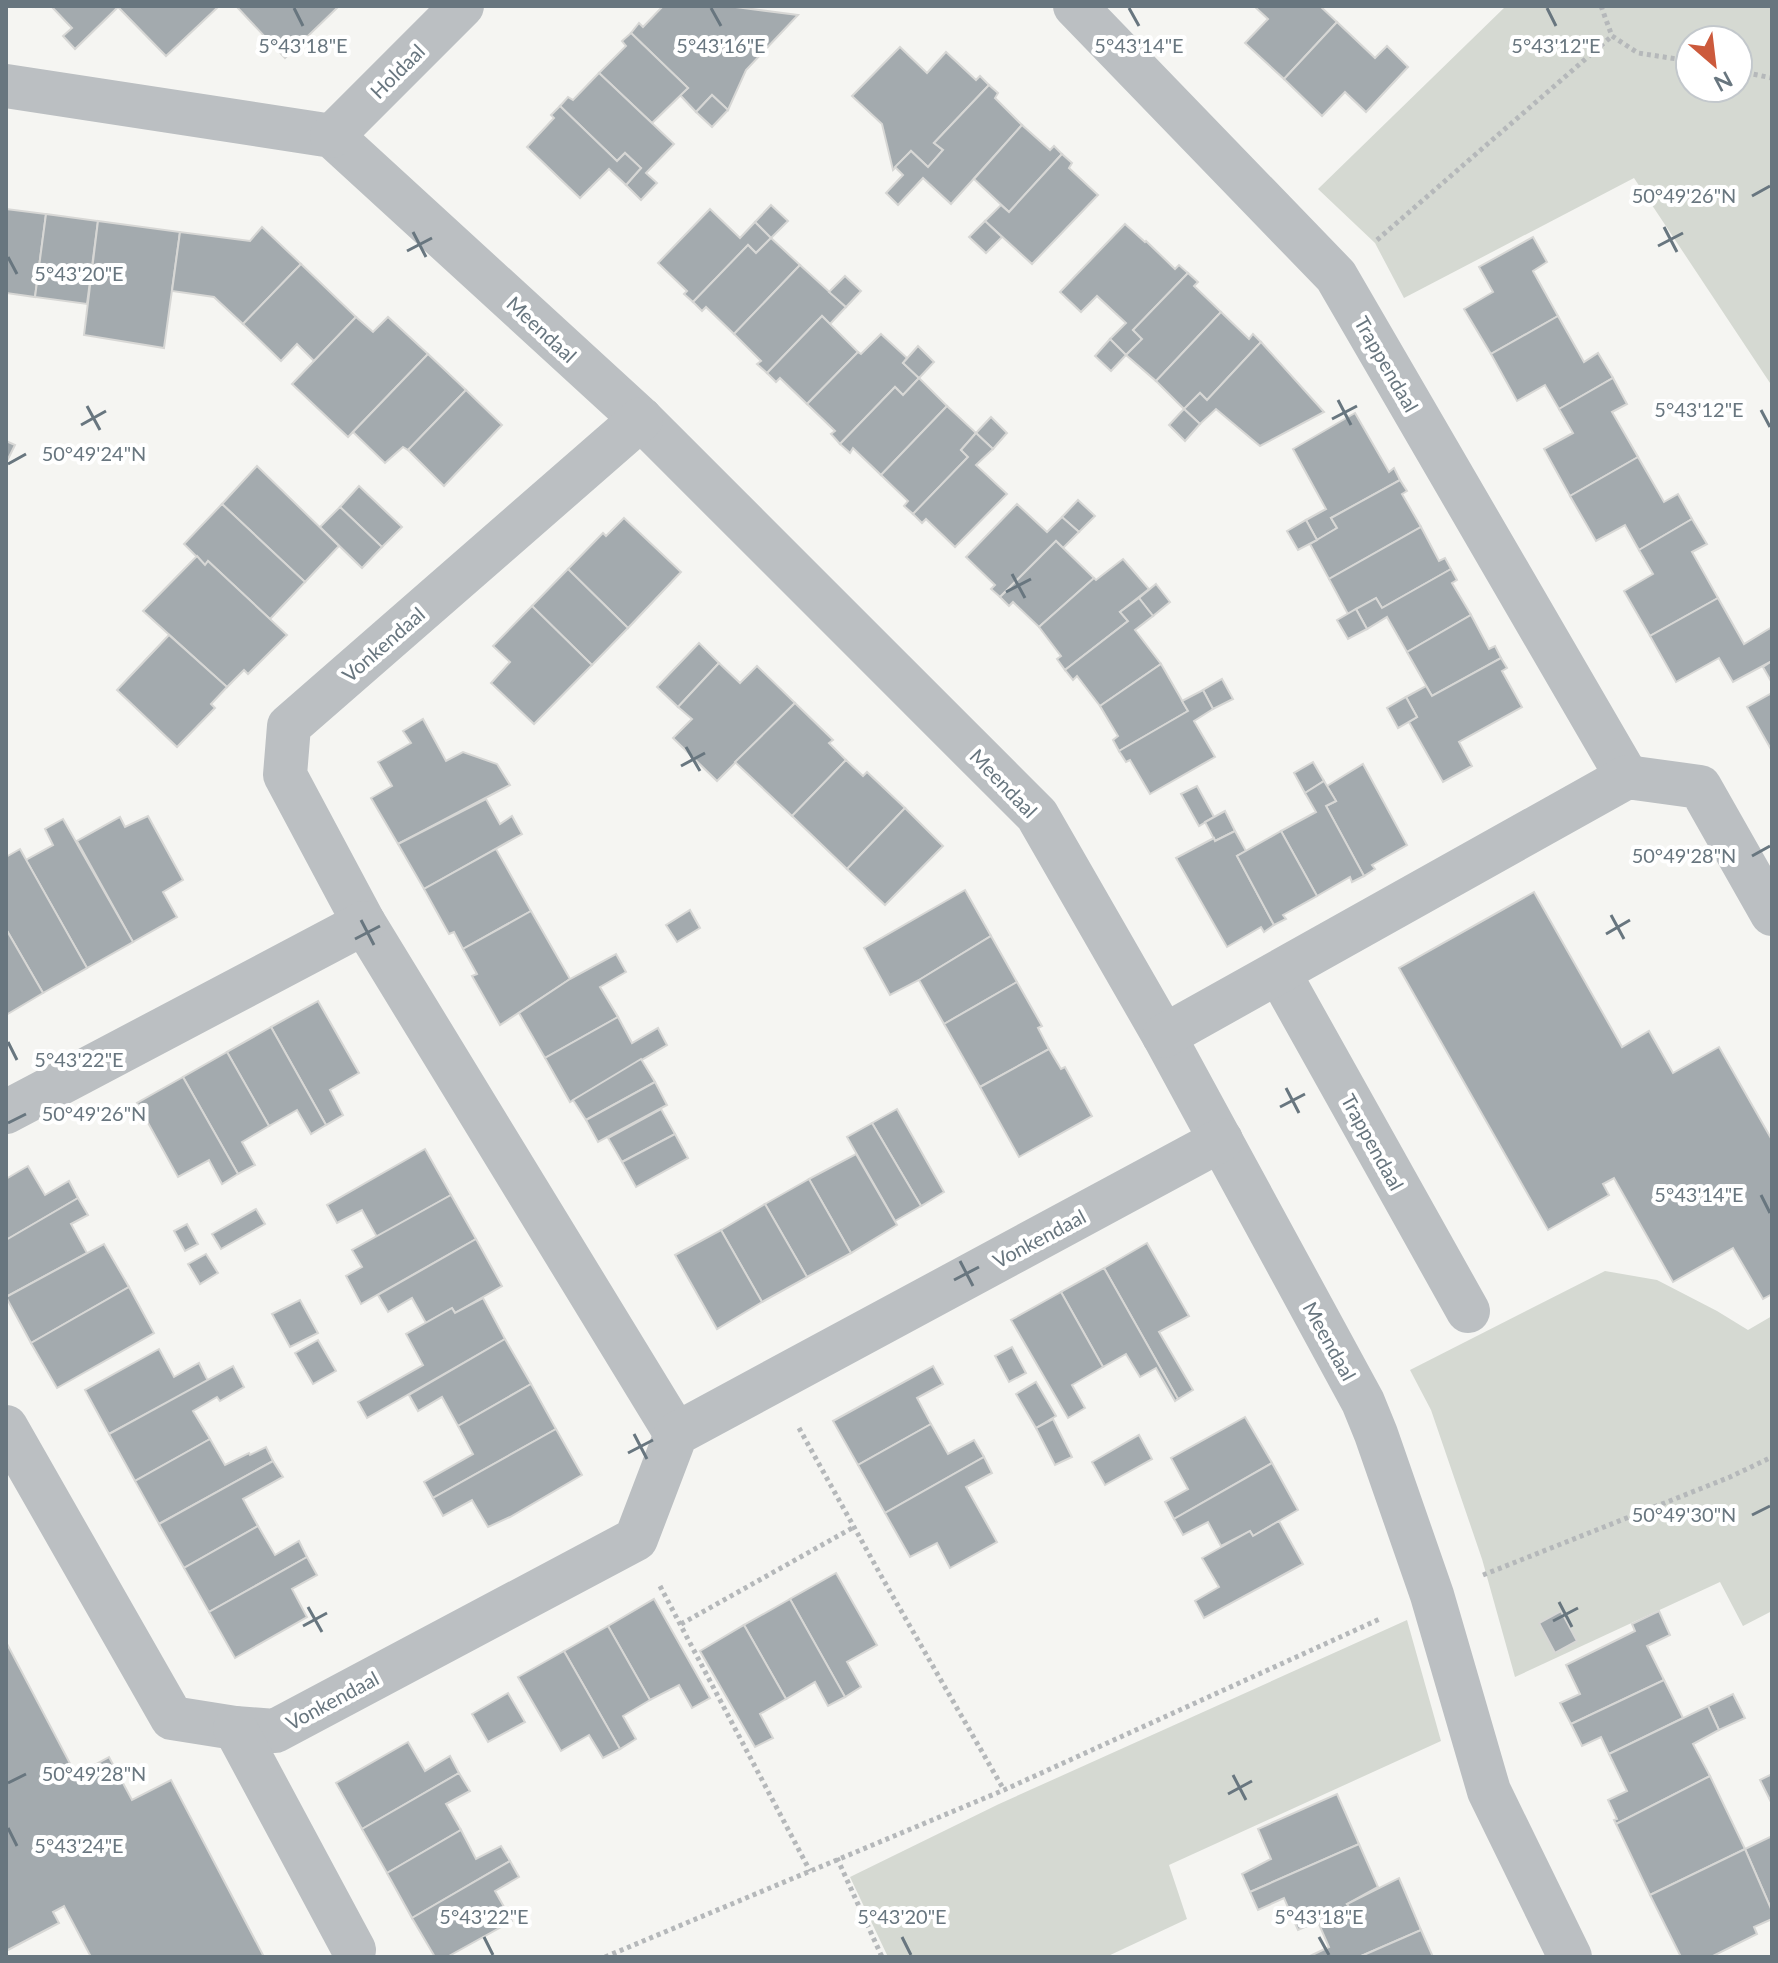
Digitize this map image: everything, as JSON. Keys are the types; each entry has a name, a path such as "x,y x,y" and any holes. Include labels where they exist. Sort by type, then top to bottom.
{"street":[{"name":"Holdaal","path":"332,136 462,6"},
{"name":"Trappendaal","path":"1075,6 1336,276 1627,777"},
{"path":"6,86 332,136"},
{"name":"Meendaal","path":"332,136 641,419 1037,815 1164,1036 1363,1402 1432,1595 1489,1791 1570,1957"},
{"name":"Vonkendaal","path":"641,419 289,726 285,775 364,923 676,1434 1221,1140"},
{"path":"1164,1036 1627,777 1700,787 1772,914"},
{"path":"6,1112 364,923"},
{"name":"Trappendaal","path":"1279,973 1468,1311"},
{"name":"Vonkendaal","path":"6,1427 172,1718 275,1731 636,1539"},
{"path":"636,1539 676,1434"},
{"path":"235,1728 354,1950"}],"path":[{"path":"1601,6 1612,36 1638,53 1674,59"},
{"path":"1336,276 1612,36"},
{"path":"773,1382 1004,1790"},
{"path":"605,1957 1004,1790 1432,1595 1730,1477 1772,1457"},
{"path":"681,1624 854,1527"},
{"path":"636,1539 810,1871"},
{"path":"837,1858 882,1957"}],"shaded area":[{"path":"1506,6 1772,6 1772,386 1634,178 1404,298 1375,243 1318,189"},
{"path":"1605,1271 1657,1280 1748,1330 1772,1316 1772,1611 1743,1626 1720,1582 1515,1677 1482,1559 1431,1410 1410,1370"},
{"path":"1407,1620 1441,1741 1169,1865 1187,1919 1106,1957 888,1957 850,1877 999,1804"}],"building":[{"path":"51,6 219,6 166,56 118,7 75,49 63,36 72,28"},
{"path":"236,6 339,6 285,58"},
{"path":"663,6 728,6 798,15 746,70 728,110 712,95 696,112 680,95 688,88 631,33 639,23 643,27"},
{"path":"1254,6 1320,6 1337,22 1284,79 1245,43 1268,19"},
{"path":"1337,22 1375,58 1387,46 1408,67 1366,112 1345,92 1322,116 1284,79"},
{"path":"631,33 688,88 652,123 599,73 626,46 622,41"},
{"path":"900,47 927,73 946,52 976,80 980,76 989,85 934,143 943,150 928,167 911,151 893,170 882,124 852,96"},
{"path":"599,73 674,144 646,173 657,183 641,200 626,185 641,168 625,153 617,161 560,106 568,97 573,100"},
{"path":"989,85 998,93 995,98 1022,125 951,204 923,178 898,205 886,193 903,175 895,167 911,151 928,167 943,150 934,143"},
{"path":"712,95 728,110 712,127 696,112"},
{"path":"560,106 617,161 625,153 641,168 626,185 609,169 580,198 527,147 554,118 551,115"},
{"path":"1022,125 1050,150 1054,146 1062,154 1009,212 974,179"},
{"path":"1062,154 1072,163 1069,168 1098,195 1032,264 985,221 1001,205 1009,212"},
{"path":"771,205 788,221 771,238 755,222"},
{"path":"6,209 46,214 35,297 6,293"},
{"path":"710,209 740,238 755,222 771,238 756,253 748,245 693,302 684,294 687,291 658,263"},
{"path":"46,214 98,221 87,304 35,297"},
{"path":"98,221 180,232 164,348 84,335"},
{"path":"985,221 1002,237 986,253 969,237"},
{"path":"1125,224 1175,269 1179,265 1188,273 1133,330 1142,339 1126,355 1110,339 1126,323 1097,296 1081,312 1060,292"},
{"path":"262,227 301,264 243,324 214,297 172,291 180,232 250,241"},
{"path":"1533,237 1547,262 1533,271 1558,316 1491,354 1464,309 1493,292 1479,267"},
{"path":"771,238 800,265 734,334 706,307 702,311 693,302 748,245 756,253"},
{"path":"301,264 356,317 314,361 297,344 281,361 243,324"},
{"path":"800,265 846,307 830,324 822,316 767,373 757,364 761,361 734,334"},
{"path":"1188,273 1198,282 1194,286 1221,312 1156,381 1126,355 1142,339 1133,330"},
{"path":"845,276 861,291 846,307 829,292"},
{"path":"1221,312 1249,339 1253,334 1261,342 1207,400 1200,393 1184,409 1156,381"},
{"path":"822,316 858,352 807,404 780,378 776,382 767,373"},
{"path":"1558,316 1584,362 1598,353 1613,378 1559,409 1545,385 1517,401 1491,354"},
{"path":"356,317 373,332 388,317 428,354 348,437 292,384"},
{"path":"881,334 907,358 903,363 919,378 903,395 895,387 840,444 831,434 835,431 807,404 858,352 861,354"},
{"path":"1110,339 1126,355 1111,371 1095,356"},
{"path":"1261,342 1324,412 1260,446 1216,409 1200,424 1184,409 1200,393 1207,400"},
{"path":"918,346 934,362 919,378 903,363"},
{"path":"428,354 466,390 408,450 403,447 385,463 353,432"},
{"path":"919,378 947,406 881,475 853,448 850,453 840,444 895,387 903,395"},
{"path":"1613,378 1627,404 1612,412 1638,457 1570,496 1544,449 1573,433 1559,409"},
{"path":"466,390 502,425 444,486 408,450"},
{"path":"947,406 976,433 961,450 968,457 913,514 904,506 908,501 881,475"},
{"path":"1184,409 1200,424 1185,441 1169,425"},
{"path":"1355,413 1389,472 1394,468 1400,480 1331,518 1337,528 1317,540 1306,520 1326,509 1293,449"},
{"path":"991,417 1007,433 993,449 976,433"},
{"path":"976,433 993,449 976,465 1007,494 955,547 926,519 922,523 913,514 968,457 961,450"},
{"path":"6,441 15,445 6,463"},
{"path":"1638,457 1664,502 1678,494 1692,519 1639,550 1625,525 1596,541 1570,496"},
{"path":"257,466 339,546 305,582 222,504"},
{"path":"1400,480 1407,491 1402,494 1421,527 1329,579 1310,544 1337,528 1331,518"},
{"path":"359,486 402,527 382,547 340,507"},
{"path":"1078,500 1095,516 1079,532 1062,517"},
{"path":"222,504 305,582 270,619 208,561 205,565 184,544"},
{"path":"1017,504 1047,532 1062,517 1079,532 1063,548 1056,541 1000,597 991,589 995,585 966,557"},
{"path":"340,507 382,547 362,568 320,527"},
{"path":"624,518 681,572 628,628 568,569 603,533 606,536"},
{"path":"1692,519 1707,544 1692,552 1718,598 1650,636 1624,591 1653,574 1639,550"},
{"path":"1306,520 1317,540 1298,550 1287,531"},
{"path":"1421,527 1439,561 1445,558 1451,569 1382,608 1376,598 1348,614 1329,579"},
{"path":"1056,541 1094,578 1039,627 1013,602 1009,606 1000,597"},
{"path":"197,556 205,565 208,561 287,635 248,674 244,670 227,687 143,611"},
{"path":"1123,559 1149,589 1120,612 1128,621 1065,670 1057,659 1061,656 1039,627 1094,578 1096,580"},
{"path":"568,569 628,628 592,665 532,606"},
{"path":"1451,569 1457,580 1452,583 1471,615 1407,652 1387,617 1367,629 1356,609 1376,598 1382,608"},
{"path":"1156,584 1170,602 1153,616 1139,598"},
{"path":"1139,598 1153,616 1135,630 1161,664 1100,706 1077,676 1073,680 1065,670 1128,621 1120,612"},
{"path":"1718,598 1744,644 1772,627 1772,661 1733,682 1719,658 1676,682 1650,636"},
{"path":"532,606 592,665 534,724 491,683 510,662 493,646"},
{"path":"1356,609 1367,629 1348,639 1337,620"},
{"path":"1471,615 1489,649 1495,646 1501,658 1432,696 1407,652"},
{"path":"169,635 227,687 211,704 215,708 177,747 117,690"},
{"path":"699,643 719,663 678,707 657,687"},
{"path":"1501,658 1507,668 1502,671 1522,707 1459,742 1472,766 1443,782 1409,722 1417,717 1406,697 1426,686 1432,696"},
{"path":"1772,661 1772,683 1763,667"},
{"path":"719,663 740,683 757,666 795,703 717,781 673,738 692,719 678,707"},
{"path":"1161,664 1188,711 1119,751 1113,740 1118,736 1100,706"},
{"path":"1222,679 1233,699 1213,709 1203,690"},
{"path":"1203,690 1213,709 1194,721 1215,757 1150,794 1130,760 1126,762 1119,751 1188,711 1182,701"},
{"path":"1772,693 1772,751 1747,707"},
{"path":"1406,697 1417,717 1398,728 1387,708"},
{"path":"795,703 833,740 829,743 846,760 792,816 735,762"},
{"path":"423,719 446,761 463,752 497,764 510,785 398,844 371,798 392,786 378,762 411,743 403,731"},
{"path":"846,760 863,776 867,772 905,808 847,869 792,816"},
{"path":"1313,762 1324,781 1305,793 1294,773"},
{"path":"1363,764 1407,845 1372,865 1375,869 1364,876 1326,806 1336,801 1327,786"},
{"path":"1324,781 1336,801 1326,806 1364,876 1352,882 1350,877 1317,896 1281,831 1316,812 1305,793"},
{"path":"1197,786 1214,817 1199,826 1181,794"},
{"path":"486,799 500,824 512,816 522,834 424,889 398,844"},
{"path":"905,808 943,846 885,905 847,869"},
{"path":"1225,811 1235,831 1215,841 1205,822"},
{"path":"148,816 183,880 163,892 177,917 133,942 77,841 120,817 125,827"},
{"path":"63,819 133,942 87,968 26,860 53,845 45,829"},
{"path":"1235,831 1246,851 1237,856 1274,925 1264,932 1261,927 1227,947 1176,858"},
{"path":"1281,831 1317,896 1283,915 1286,919 1274,925 1237,856"},
{"path":"20,849 87,968 43,993 6,929 6,857"},
{"path":"496,849 531,911 463,949 454,932 449,934 424,889"},
{"path":"965,890 991,936 890,995 864,948"},
{"path":"1534,892 1622,1047 1649,1031 1673,1073 1719,1047 1772,1140 1772,1294 1763,1299 1733,1248 1673,1282 1614,1178 1603,1184 1609,1195 1548,1230 1399,968"},
{"path":"690,910 700,928 677,942 666,925"},
{"path":"531,911 570,979 500,1025 472,976 477,974 463,949"},
{"path":"6,929 43,993 6,1015"},
{"path":"991,936 1017,982 944,1024 919,980"},
{"path":"616,954 626,972 600,987 618,1017 545,1058 519,1013 570,979"},
{"path":"1017,982 1042,1026 1038,1028 1049,1049 980,1087 944,1024"},
{"path":"318,1001 359,1073 330,1090 343,1115 326,1125 271,1027"},
{"path":"618,1017 632,1043 658,1028 667,1045 570,1102 545,1058"},
{"path":"271,1027 326,1125 311,1134 297,1110 269,1126 227,1052"},
{"path":"1049,1049 1061,1069 1065,1067 1092,1116 1019,1157 980,1087"},
{"path":"227,1052 269,1126 242,1142 255,1165 238,1174 183,1077"},
{"path":"641,1059 655,1082 586,1120 573,1100"},
{"path":"183,1077 238,1174 222,1184 209,1160 178,1177 137,1103"},
{"path":"655,1082 667,1105 598,1142 586,1120"},
{"path":"661,1109 675,1134 622,1162 608,1138"},
{"path":"897,1109 944,1192 921,1206 872,1123"},
{"path":"872,1123 921,1206 895,1221 847,1137"},
{"path":"675,1134 688,1158 636,1187 622,1162"},
{"path":"425,1149 451,1195 377,1237 362,1210 337,1223 327,1205"},
{"path":"856,1154 897,1225 851,1253 809,1179"},
{"path":"28,1166 45,1195 69,1181 78,1198 6,1240 6,1179"},
{"path":"809,1179 851,1253 807,1277 765,1204"},
{"path":"451,1195 476,1239 361,1304 346,1276 362,1267 352,1250"},
{"path":"78,1198 88,1215 71,1224 87,1253 6,1297 6,1240"},
{"path":"765,1204 807,1277 762,1302 721,1230"},
{"path":"256,1209 265,1224 221,1249 212,1234"},
{"path":"187,1224 198,1244 185,1251 174,1231"},
{"path":"721,1230 762,1302 717,1329 675,1255"},
{"path":"476,1239 502,1286 455,1313 452,1308 426,1323 412,1298 388,1312 378,1295"},
{"path":"1147,1243 1189,1316 1159,1332 1193,1390 1178,1399 1104,1268"},
{"path":"104,1244 129,1287 31,1343 6,1297"},
{"path":"206,1254 218,1273 200,1284 188,1264"},
{"path":"1104,1268 1178,1399 1175,1401 1156,1368 1140,1377 1126,1354 1103,1367 1061,1292"},
{"path":"129,1287 154,1333 57,1388 31,1343"},
{"path":"1061,1292 1103,1367 1072,1385 1085,1408 1068,1418 1011,1320"},
{"path":"483,1298 505,1339 367,1418 358,1402 423,1365 406,1334 452,1308 455,1313"},
{"path":"300,1300 318,1333 290,1347 272,1314"},
{"path":"505,1339 531,1384 458,1426 442,1397 418,1411 409,1395"},
{"path":"318,1340 336,1371 313,1384 295,1353"},
{"path":"1012,1347 1026,1373 1009,1382 995,1356"},
{"path":"159,1349 174,1377 199,1363 208,1381 109,1434 85,1390"},
{"path":"233,1366 244,1387 220,1401 217,1397 193,1411 210,1439 135,1481 109,1434"},
{"path":"933,1366 943,1384 917,1398 931,1424 858,1465 833,1421"},
{"path":"1036,1382 1056,1416 1036,1428 1016,1394"},
{"path":"531,1384 556,1429 433,1498 424,1482 473,1454 458,1426"},
{"path":"1245,1417 1272,1463 1174,1519 1165,1502 1188,1489 1171,1458"},
{"path":"1053,1419 1072,1457 1055,1465 1036,1428"},
{"path":"931,1424 948,1454 974,1440 984,1457 885,1513 858,1465"},
{"path":"556,1429 582,1475 488,1527 472,1500 443,1516 433,1498"},
{"path":"1139,1435 1152,1459 1105,1485 1092,1462"},
{"path":"210,1439 225,1465 266,1447 273,1461 159,1524 135,1481"},
{"path":"984,1457 992,1473 966,1487 997,1542 950,1568 937,1543 910,1557 885,1513"},
{"path":"273,1461 283,1477 243,1499 258,1526 184,1568 159,1524"},
{"path":"1272,1463 1298,1510 1253,1536 1250,1531 1221,1546 1208,1522 1183,1535 1174,1519"},
{"path":"1279,1521 1303,1564 1204,1618 1195,1601 1219,1587 1202,1558 1250,1531 1253,1536"},
{"path":"258,1526 275,1555 299,1541 307,1557 209,1612 184,1568"},
{"path":"307,1557 317,1575 292,1589 307,1617 235,1658 209,1612"},
{"path":"836,1573 877,1645 847,1662 861,1687 845,1697 790,1599"},
{"path":"654,1599 710,1698 692,1708 679,1685 650,1700 608,1626"},
{"path":"790,1599 845,1697 828,1706 815,1682 786,1699 744,1625"},
{"path":"1561,1611 1577,1641 1555,1653 1539,1623"},
{"path":"1659,1611 1670,1635 1647,1646 1664,1680 1571,1724 1560,1703 1580,1694 1566,1665 1635,1631 1632,1624"},
{"path":"744,1625 786,1699 760,1714 773,1738 755,1747 700,1651"},
{"path":"608,1626 650,1700 623,1716 636,1739 620,1749 564,1651"},
{"path":"6,1642 76,1775 109,1757 132,1800 171,1780 264,1957 91,1957 64,1906 53,1912 59,1923 6,1951"},
{"path":"564,1651 620,1749 603,1758 589,1735 561,1751 518,1677"},
{"path":"1664,1680 1683,1718 1609,1754 1601,1737 1582,1746 1571,1724"},
{"path":"508,1693 525,1722 488,1742 472,1714"},
{"path":"1733,1694 1745,1718 1719,1730 1708,1706"},
{"path":"1708,1706 1719,1730 1693,1744 1710,1776 1616,1824 1614,1820 1617,1819 1608,1800 1627,1791 1609,1754"},
{"path":"408,1742 425,1771 450,1756 459,1773 362,1829 336,1783"},
{"path":"459,1773 470,1791 446,1804 461,1830 387,1873 362,1829"},
{"path":"1772,1774 1772,1804 1760,1780"},
{"path":"1710,1776 1745,1849 1650,1895 1616,1824"},
{"path":"1337,1794 1359,1844 1250,1892 1242,1874 1271,1859 1258,1829"},
{"path":"461,1830 476,1859 501,1846 510,1861 412,1918 387,1873"},
{"path":"1772,1836 1772,1911 1745,1849"},
{"path":"1359,1844 1378,1887 1347,1904 1350,1908 1298,1930 1284,1898 1258,1910 1250,1892"},
{"path":"1745,1849 1772,1911 1772,1919 1754,1927 1757,1934 1711,1957 1681,1957 1650,1895"},
{"path":"510,1861 519,1877 495,1891 512,1921 447,1957 435,1957 412,1918"},
{"path":"1399,1878 1421,1930 1359,1957 1308,1957 1329,1947 1318,1922 1350,1908 1347,1904"},
{"path":"1421,1930 1433,1957 1359,1957"}]}
